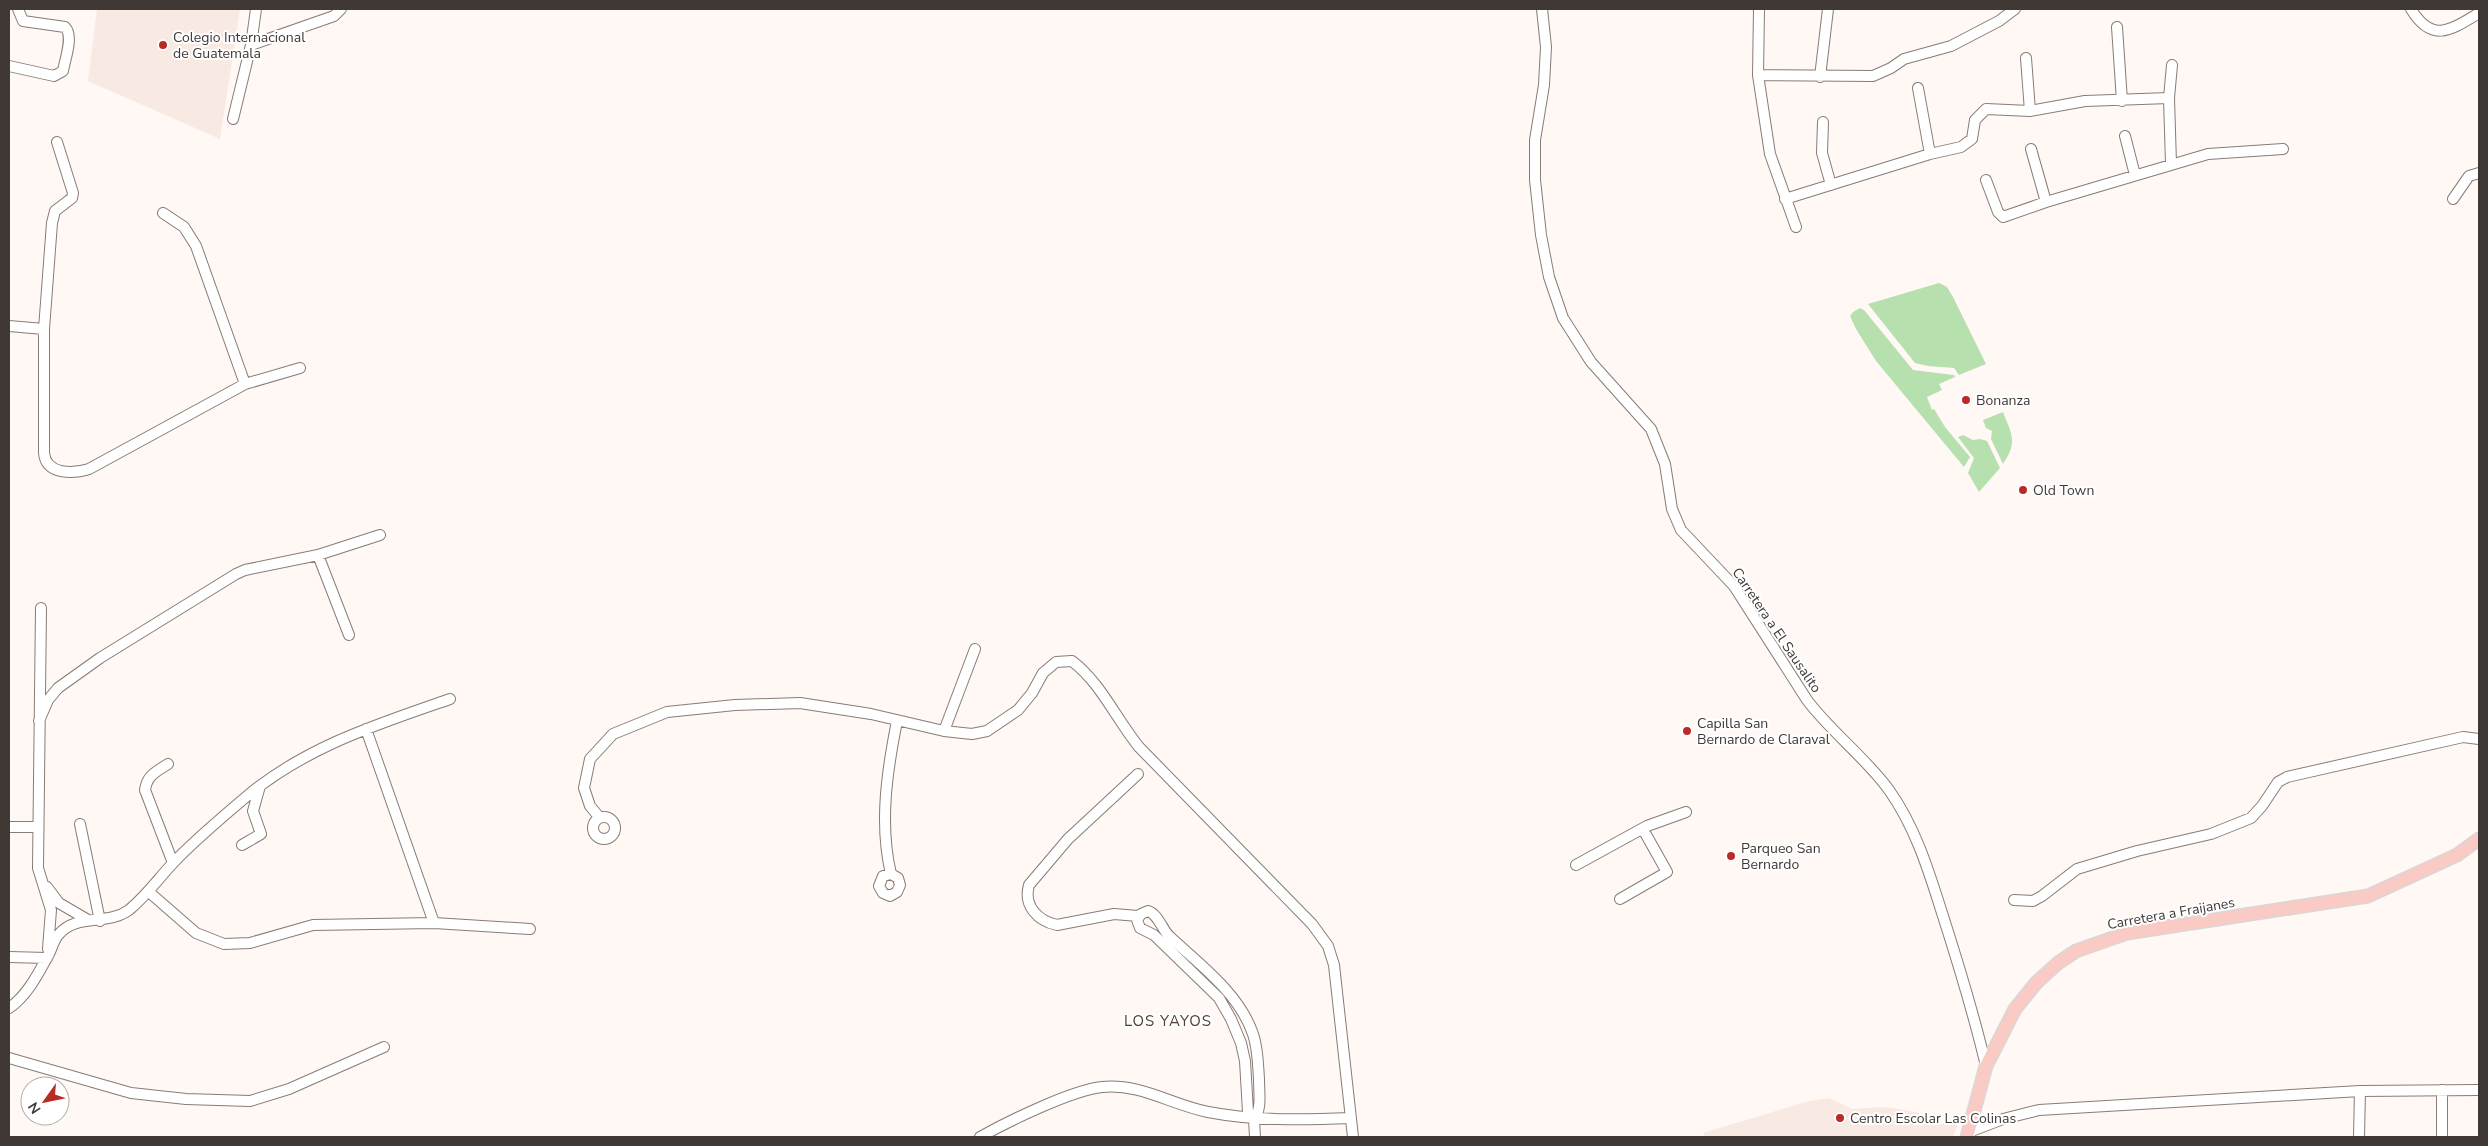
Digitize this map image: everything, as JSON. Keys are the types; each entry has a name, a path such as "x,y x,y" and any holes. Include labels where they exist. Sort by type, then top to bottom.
{"main road":[{"name":"Carretera a Fraijanes","path":"1968,1135 1986,1066 2005,1027 2024,996 2058,963 2076,950 2127,933 2368,896 2457,855 2479,839"}],"street":[{"path":"9,66 54,76 63,71 68,31 65,27 23,21 18,9"},
{"path":"233,119 251,45 256,9"},
{"path":"251,45 334,16 341,9"},
{"name":"Carretera a El Sausalito","path":"1542,9 1546,47 1544,85 1535,140 1536,180 1541,235 1549,277 1563,318 1590,362 1651,429 1665,464 1672,509 1682,530 1690,541 1734,586 1807,700 1819,716 1871,768 1889,790 1911,828 1924,860 1963,980 1986,1066"},
{"path":"1758,9 1758,75 1770,154 1796,227"},
{"path":"1820,77 1828,9"},
{"path":"1758,75 1873,76 1891,68 1904,59 1951,46 1999,21 2015,9"},
{"path":"2411,9 2420,23 2433,29 2451,30 2479,13"},
{"path":"2117,27 2122,101"},
{"path":"2026,58 2030,111"},
{"path":"2171,164 2169,98 2172,65"},
{"path":"1918,88 1930,154"},
{"path":"1785,199 1930,154 1961,147 1967,144 1975,133 1975,120 1986,109 2030,111 2084,101 2169,98"},
{"path":"1824,122 1822,153 1831,185"},
{"path":"2125,136 2135,175"},
{"path":"57,142 73,193 72,198 55,212 52,223 44,329 45,457 52,467 64,473 75,473 89,469 244,384 300,368"},
{"path":"2031,149 2046,202"},
{"path":"1986,180 1998,212 2003,217 2046,202 2208,154 2283,149"},
{"path":"2453,199 2469,176 2479,173"},
{"path":"163,213 184,227 196,246 244,384"},
{"path":"9,326 44,329"},
{"path":"39,721 48,700 58,688 100,658 179,608 245,570 318,555 380,535"},
{"path":"318,555 348,635"},
{"path":"41,608 38,868 44,883 50,910 51,931 47,958"},
{"path":"944,731 975,649"},
{"path":"600,818 590,806 584,788 590,758 613,734 667,712 735,705 800,703 871,714 944,731 972,734 987,731 1018,710 1032,693 1044,673 1056,662 1072,661 1087,672 1139,747 1312,924 1328,946 1334,965 1353,1137"},
{"path":"9,1008 19,1001 47,958 59,934 74,924 88,920 100,921 114,918 127,911 149,892 173,863 260,786 283,769 322,748 366,729 450,699"},
{"path":"891,874 885,852 885,802 897,721"},
{"path":"366,729 434,923"},
{"path":"2014,900 2033,901 2077,869 2211,834 2251,818 2262,806 2278,782 2287,777 2463,737 2479,738"},
{"path":"168,764 150,775 146,781 145,790 173,863"},
{"path":"1138,774 1068,839 1029,885 1027,892 1033,912 1050,924 1057,925 1114,914 1138,916 1145,912 1154,914 1162,929 1226,988 1253,1034 1258,1060 1260,1111 1254,1120"},
{"path":"242,845 261,834 253,811 260,786"},
{"path":"1576,865 1647,826 1686,812"},
{"path":"80,824 100,921"},
{"path":"1620,899 1667,872 1644,831 1647,826"},
{"path":"9,827 38,827"},
{"path":"44,883 59,903 88,920"},
{"path":"149,892 196,934 224,944 250,943 313,925 434,923 530,929"},
{"path":"1138,916 1137,923 1140,928 1154,936 1219,998 1231,1019 1241,1043 1248,1112 1254,1120 1255,1137"},
{"path":"9,957 47,958"},
{"path":"9,1058 131,1093 186,1099 250,1101 289,1089 384,1047"},
{"path":"980,1137 1070,1096 1102,1087 1137,1089 1171,1102 1206,1112 1254,1120 1351,1118"},
{"path":"2359,1137 2360,1090"},
{"path":"1968,1135 2003,1119 2039,1110 2360,1090 2479,1090"},
{"path":"2442,1090 2442,1137"}],"shaded area":[{"name":"Colegio Internacional de Guatemala","path":"97,9 240,9 220,139 88,81"},
{"name":"Centro Escolar Las Colinas","path":"1829,1098 1852,1109 1883,1107 1916,1112 1937,1124 1958,1124 1953,1137 1705,1137 1703,1133 1809,1101"}],"green space":[{"path":"1939,283 1947,287 1953,297 1986,364 1959,375 1954,368 1915,363 1868,304"},
{"path":"1860,308 1864,310 1913,370 1954,375 1955,377 1939,384 1942,390 1927,397 1932,410 1934,409 1945,427 1970,457 1964,467 1876,361 1850,316"},
{"path":"2003,412 2011,433 2012,444 2011,450 2003,464 1991,439 1992,431 1986,428 1983,420"},
{"path":"1963,435 1973,440 1987,441 2000,468 1979,492 1968,473 1974,458 1958,437"}],"place":[{"name":"Colegio Internacional de Guatemala","path":"163,45"},
{"name":"Bonanza","path":"1966,400"},
{"name":"Old Town","path":"2023,490"},
{"name":"Capilla San Bernardo de Claraval","path":"1687,731"},
{"name":"Parqueo San Bernardo","path":"1731,856"},
{"name":"Centro Escolar Las Colinas","path":"1840,1118"}],"district":[{"name":"LOS YAYOS","path":"1168,1021"}]}
